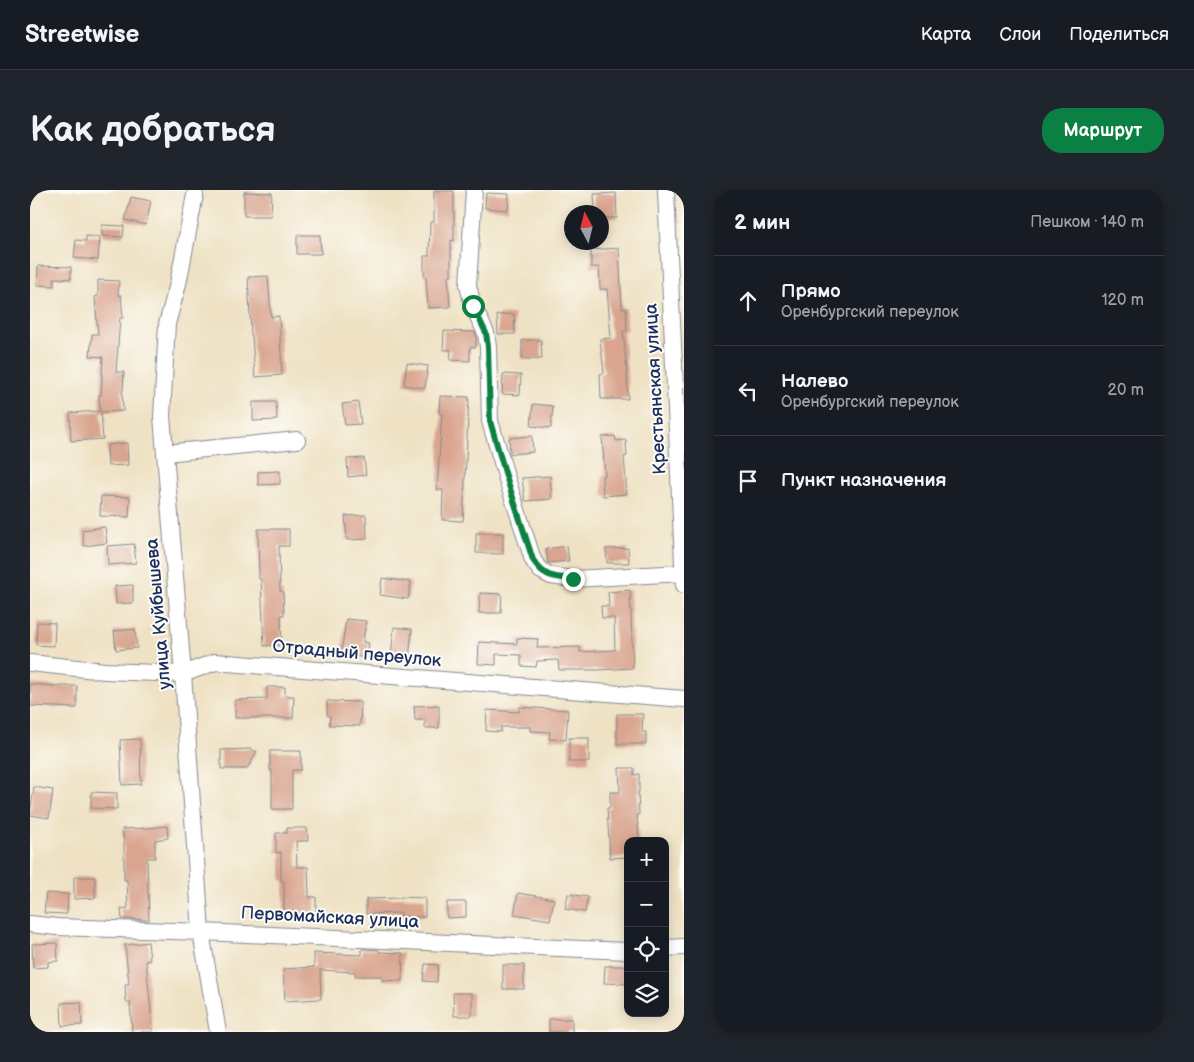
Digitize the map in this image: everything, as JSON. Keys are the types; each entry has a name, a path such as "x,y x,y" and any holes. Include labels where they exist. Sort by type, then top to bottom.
{"street":[{"path":"474,190 468,285 473,306 486,333 490,421 533,560 540,570 551,576 573,579 684,579"},
{"name":"Крестьянская улица","path":"666,190 678,342 684,579"},
{"name":"улица Куйбышева","path":"195,195 178,284 167,324 162,416 201,932 218,1032"},
{"path":"165,453 297,440"},
{"name":"Отрадный переулок","path":"30,663 105,671 183,674 215,662 684,699"},
{"name":"Первомайская улица","path":"30,924 57,927 624,951"},
{"path":"669,948 684,947"}],"building":[{"path":"434,191 454,191 454,241 451,240 451,276 448,276 450,307 428,308 426,276 424,276 424,256 429,256 430,222 434,222"},
{"path":"244,192 272,193 271,216 244,216"},
{"path":"486,193 509,194 508,210 485,208"},
{"path":"616,193 617,218 609,218 609,205 595,205 594,194"},
{"path":"131,197 151,201 146,225 125,220"},
{"path":"102,225 124,226 123,237 102,236"},
{"path":"297,235 320,235 321,254 297,254"},
{"path":"86,236 100,237 98,260 74,258 76,240 86,241"},
{"path":"619,248 622,308 626,308 627,331 623,331 628,399 601,399 600,374 604,373 600,339 611,338 607,289 600,289 599,267 591,267 591,250"},
{"path":"38,266 71,267 71,279 54,278 54,286 37,285"},
{"path":"268,276 271,317 279,316 282,375 255,377 248,277"},
{"path":"98,280 119,281 118,295 121,295 123,318 120,318 116,372 124,372 122,391 123,411 101,412 103,439 71,441 70,413 100,411 99,395 101,395 103,357 90,356 92,334 98,334 95,297 98,296"},
{"path":"514,314 515,334 498,334 497,315"},
{"path":"444,331 474,332 476,335 476,347 470,347 470,361 450,360 451,350 443,350"},
{"path":"522,340 541,340 542,359 522,359"},
{"path":"407,363 428,366 425,388 404,385"},
{"path":"503,374 521,375 520,395 502,394"},
{"path":"440,396 469,397 463,521 442,520 443,490 437,490 442,414 439,414"},
{"path":"253,402 276,402 277,420 253,421"},
{"path":"358,402 361,424 345,425 342,404"},
{"path":"533,404 553,406 551,428 531,426"},
{"path":"532,436 533,452 510,454 509,438"},
{"path":"615,436 616,441 626,440 627,456 624,457 627,494 603,496 602,476 605,476 602,437"},
{"path":"127,443 128,465 108,466 107,445"},
{"path":"364,458 366,475 348,477 347,459"},
{"path":"280,471 280,484 258,485 258,472"},
{"path":"550,476 552,499 525,501 522,478"},
{"path":"101,496 130,497 129,517 100,516"},
{"path":"366,515 367,539 347,540 345,516"},
{"path":"105,527 107,543 84,546 82,530"},
{"path":"258,529 289,529 289,546 279,546 280,591 283,591 284,615 281,615 282,645 264,646 261,579 259,579"},
{"path":"476,533 503,533 503,554 476,553"},
{"path":"134,544 136,563 108,565 107,546"},
{"path":"567,546 569,561 548,563 546,549"},
{"path":"628,548 629,563 607,563 606,549"},
{"path":"382,578 411,582 408,599 380,595"},
{"path":"133,585 133,603 116,604 115,586"},
{"path":"630,590 633,668 559,670 558,660 537,661 536,667 521,666 521,655 496,654 496,665 478,664 479,642 517,644 517,638 538,639 537,648 580,647 580,652 615,650 614,618 602,618 601,606 609,606 608,592"},
{"path":"480,593 502,594 501,613 479,613"},
{"path":"346,619 366,621 363,642 369,643 367,658 341,654"},
{"path":"37,622 55,623 54,646 36,645"},
{"path":"394,627 412,629 409,660 391,657"},
{"path":"135,629 137,648 116,650 114,631"},
{"path":"30,684 77,686 77,708 30,706"},
{"path":"267,687 285,687 285,696 294,696 293,718 235,718 235,700 267,699"},
{"path":"327,701 361,702 360,726 329,725 330,716 327,715"},
{"path":"439,705 439,728 425,728 425,720 415,720 414,706"},
{"path":"519,707 568,710 566,740 549,739 550,732 530,731 530,727 501,727 501,732 486,731 487,710 519,712"},
{"path":"617,714 643,714 642,732 646,732 646,744 617,744"},
{"path":"569,738 589,738 589,762 569,762"},
{"path":"140,739 141,784 122,785 120,740"},
{"path":"251,749 251,751 257,751 247,769 221,769 221,750"},
{"path":"270,751 301,751 301,770 292,770 292,809 272,809"},
{"path":"619,768 634,768 634,775 639,774 639,815 637,815 639,837 624,837 624,857 610,858 607,808 610,808 610,792 620,792"},
{"path":"34,787 53,790 49,818 30,815"},
{"path":"91,792 117,793 117,809 91,808"},
{"path":"167,826 168,838 155,840 155,858 147,858 149,920 122,919 121,909 128,908 127,880 124,880 122,829"},
{"path":"287,828 307,828 308,841 296,841 297,867 308,867 309,897 316,897 316,914 284,914 284,881 281,881 281,852 276,853 276,833 287,833"},
{"path":"74,877 95,877 95,898 74,899"},
{"path":"46,893 68,894 67,914 44,913"},
{"path":"518,893 554,899 550,920 514,914"},
{"path":"568,894 588,897 585,912 565,909"},
{"path":"425,898 425,917 401,916 401,913 366,914 366,899"},
{"path":"447,902 466,902 466,917 447,918"},
{"path":"148,942 150,960 146,961 153,1032 132,1032 130,1002 126,1002 125,984 129,984 125,945"},
{"path":"57,943 58,961 48,962 48,967 33,968 32,944"},
{"path":"362,949 403,953 402,981 382,980 382,976 355,976 355,972 320,970 321,999 285,1001 283,969 314,967 314,953 362,955"},
{"path":"425,964 438,965 437,982 423,981"},
{"path":"503,965 524,965 524,989 503,989"},
{"path":"605,966 624,966 624,984 604,983"},
{"path":"453,993 472,993 472,1016 454,1016"},
{"path":"81,1002 82,1025 62,1026 61,1003"},
{"path":"549,1019 572,1019 572,1032 549,1032"}],"route":[{"path":"473,306 486,333 490,421 533,560 540,570 551,576 573,579"}]}
